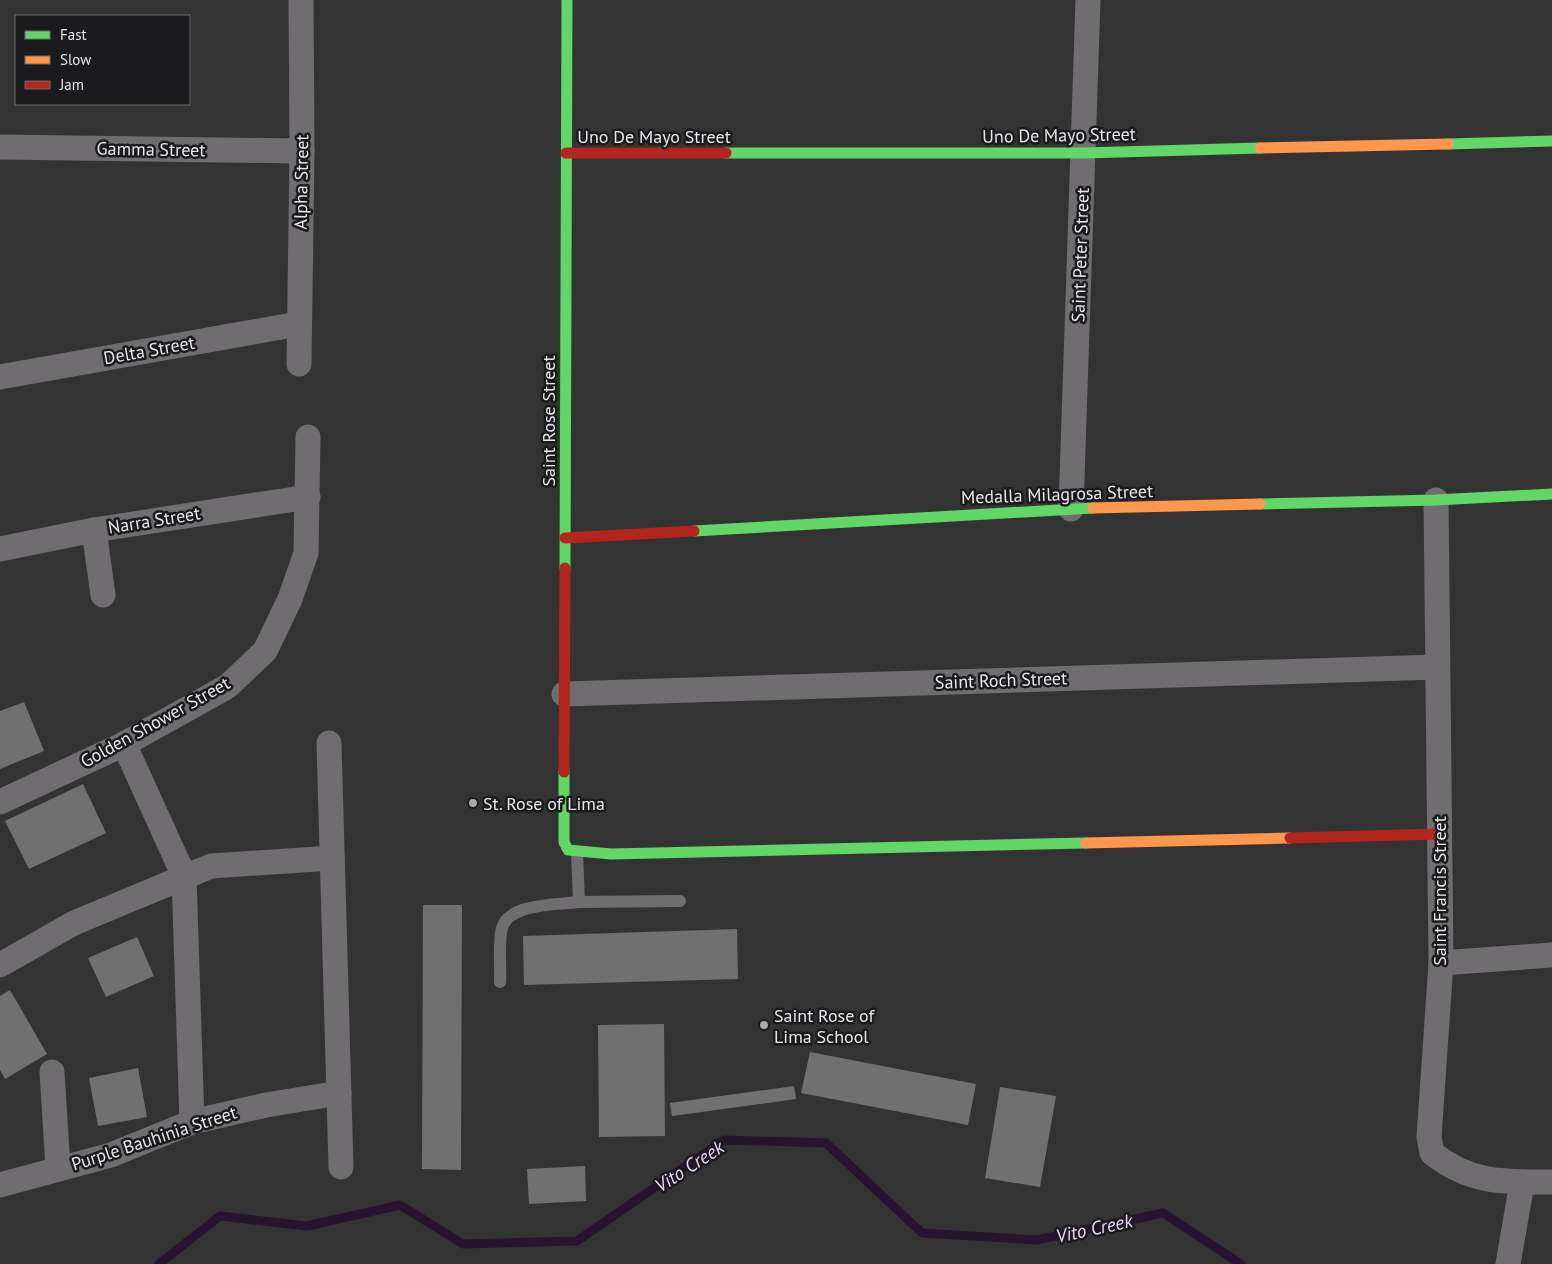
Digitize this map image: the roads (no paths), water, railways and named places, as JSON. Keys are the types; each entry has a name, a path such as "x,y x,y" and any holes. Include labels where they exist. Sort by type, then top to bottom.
{"street":[{"name":"Alpha Street","path":"299,364 298,324 302,151 301,0"},
{"name":"Saint Rose Street","path":"567,0 564,842 568,850 577,852"},
{"name":"Saint Peter Street","path":"1071,509 1088,0"},
{"name":"Uno De Mayo Street","path":"566,153 1084,153 1552,140"},
{"name":"Gamma Street","path":"0,147 302,151"},
{"name":"Delta Street","path":"0,377 298,324"},
{"path":"308,437 308,497"},
{"name":"Medalla Milagrosa Street","path":"565,538 1071,509 1436,500 1552,494"},
{"name":"Narra Street","path":"0,549 94,530 308,497"},
{"name":"Golden Shower Street","path":"0,802 124,744 228,686 264,651 290,599 306,553 308,497"},
{"name":"Saint Francis Street","path":"1436,500 1441,963 1429,1137 1432,1153 1449,1167 1478,1179 1522,1183 1552,1182"},
{"path":"94,530 103,595"},
{"name":"Saint Roch Street","path":"564,694 1438,667"},
{"path":"329,743 341,1167"},
{"path":"124,744 184,876 192,1122"},
{"path":"577,852 610,854 1439,834"},
{"path":"0,965 74,923 211,866 332,858"},
{"path":"1441,963 1552,955"},
{"path":"52,1072 58,1168"},
{"name":"Purple Bauhinia Street","path":"0,1185 111,1155 192,1122 266,1104 339,1093"},
{"path":"1508,1264 1522,1183"}],"lane":[{"path":"577,852 579,902"},
{"path":"500,982 502,927 509,916 519,909 579,902 680,901"}],"waterway":[{"name":"Vito Creek","path":"159,1264 220,1216 307,1226 400,1205 463,1244 577,1241 724,1140 826,1143 922,1233 1037,1240 1163,1213 1241,1264"}],"place":[{"name":"St. Rose of Lima","path":"473,803"},
{"name":"Saint Rose of Lima School","path":"764,1025"}]}
